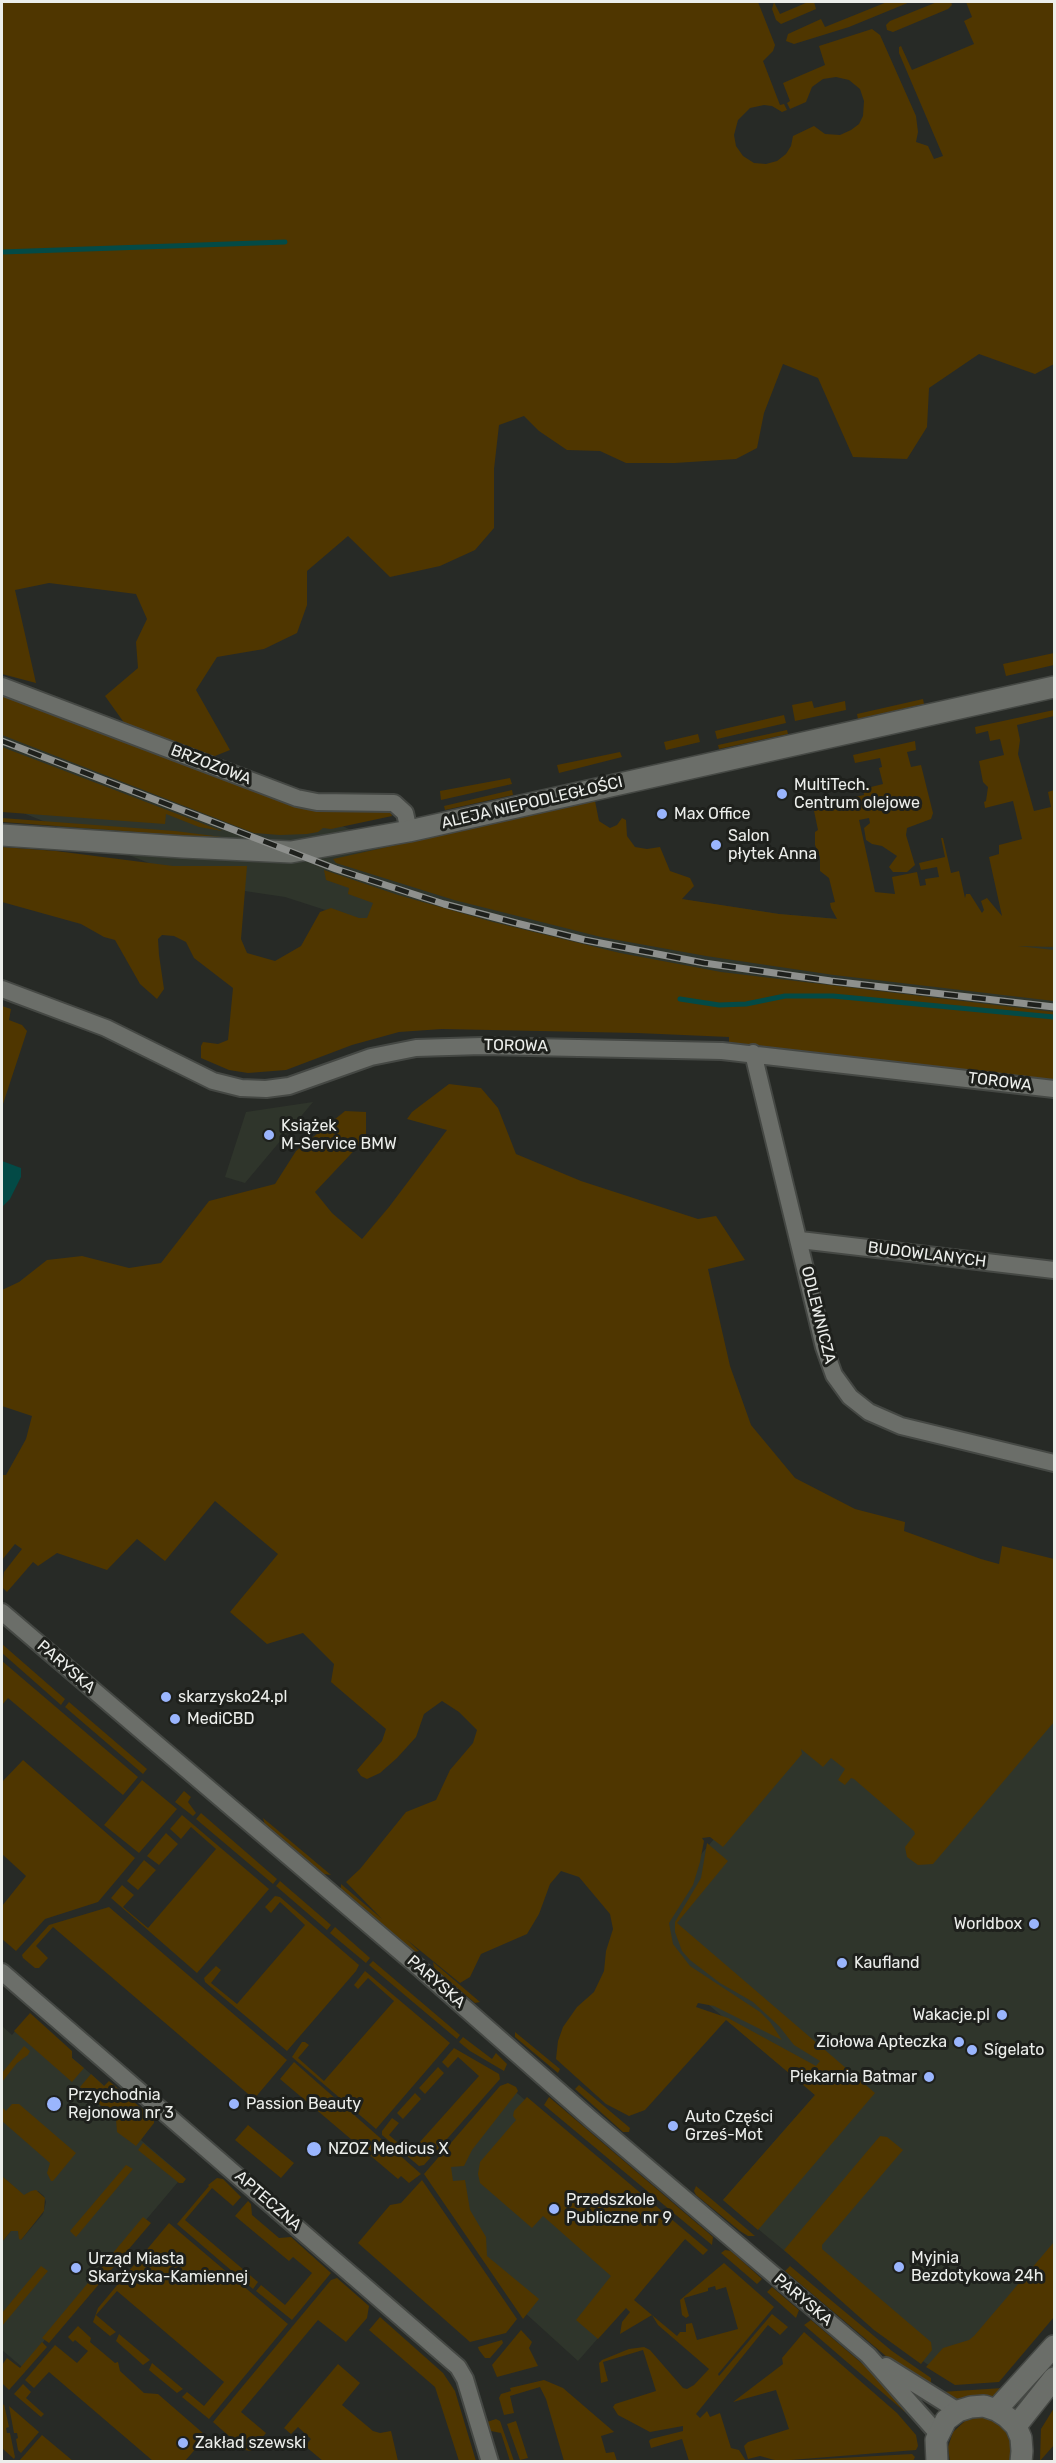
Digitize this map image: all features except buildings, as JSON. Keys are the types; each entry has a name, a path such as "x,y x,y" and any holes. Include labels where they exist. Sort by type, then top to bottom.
{"street":[{"name":"BRZOZOWA","path":"2,686 297,798 317,802 394,803 405,813 409,831"},
{"name":"ALEJA NIEPODLEGŁOŚCI","path":"2,835 183,848 291,852 409,831 1054,687"},
{"name":"TOROWA","path":"2,989 106,1028 213,1081 249,1089 272,1089 295,1085 371,1057 422,1047 482,1046 753,1053 1054,1089"},
{"name":"ODLEWNICZA","path":"753,1053 824,1347 834,1375 850,1397 869,1412 902,1426 1054,1463"},
{"name":"BUDOWLANYCH","path":"800,1240 1054,1270"},
{"name":"PARYSKA","path":"2,1612 426,1973 592,2120 868,2355 958,2411"},
{"name":"APTECZNA","path":"2,1972 458,2367 465,2379 490,2462"},
{"path":"996,2410 1054,2346"},
{"name":"PARYSKA","path":"868,2355 935,2453"},
{"path":"1016,2426 1054,2378"},
{"path":"935,2453 946,2420 958,2411 984,2406 996,2410 1016,2426 1022,2444 1021,2462"}],"shaded area":[{"path":"2,2 758,2 775,45 773,51 763,61 780,105 784,104 787,110 782,112 772,106 764,105 750,108 738,120 734,135 736,146 743,156 754,163 766,164 777,161 786,154 793,136 814,126 825,134 840,135 859,124 863,116 864,101 860,89 849,80 836,77 823,79 812,87 806,102 790,109 787,103 790,101 783,83 825,65 819,46 872,29 880,35 916,116 918,132 916,142 928,146 934,159 943,156 899,53 899,47 901,46 912,70 974,44 964,21 972,17 966,2 1054,2 1054,364 1035,374 979,354 929,388 927,427 907,459 853,457 818,378 783,364 764,413 757,448 736,459 626,463 600,451 567,450 539,431 524,416 499,425 494,469 494,528 475,550 440,566 390,577 348,536 307,571 307,605 297,633 264,649 217,657 196,690 230,750 200,762 125,724 105,696 138,668 136,642 147,619 136,594 49,583 15,590 36,683 2,674"},
{"path":"774,2 780,14 808,2 814,2 816,9 781,24 776,20 772,9"},
{"path":"887,2 910,2 849,27 794,44 786,41 788,34 821,19 825,27"},
{"path":"937,2 951,2 952,5 948,9 893,32 887,30 886,25 890,21"},
{"path":"1054,653 1054,665 1006,676 1003,664"},
{"path":"2,693 284,803 390,810 392,816 331,829 323,828 318,832 307,834 254,833 2,735"},
{"path":"2,696 246,783 349,829 674,898 779,914 839,919 1054,947 1054,1078 344,916 285,897 204,885 13,809 2,808"},
{"path":"923,699 924,704 858,719 857,714"},
{"path":"812,701 814,708 845,701 846,710 795,721 792,705"},
{"path":"1054,710 1054,716 1017,725 1020,740 1018,754 1034,811 1051,807 1048,792 1054,790 1054,947 1018,946 1054,950 1054,1001 834,975 706,956 601,937 454,900 336,863 333,859 595,801 599,821 610,828 617,825 622,818 626,820 627,836 635,847 647,849 660,847 670,871 690,878 694,886 682,899 779,914 837,919 830,903 835,902 829,878 820,871 820,857 815,845 815,832 818,830 813,806 864,795 863,789 883,784 879,768 882,767 880,758 855,763 853,755 915,741 916,750 907,752 911,767 921,765 933,813 931,819 907,828 906,835 915,865 907,872 893,872 889,867 897,856 882,846 866,840 864,828 870,823 869,818 859,820 875,892 895,894 892,877 917,872 920,886 926,885 925,879 939,877 937,867 921,870 919,863 945,857 941,838 943,838 951,873 959,871 965,898 966,894 970,894 982,913 984,910 981,901 987,898 1002,916 989,857 999,854 999,845 1022,839 1013,801 985,808 984,802 988,787 983,782 979,761 1004,755 1000,739 990,741 988,731 976,734 975,727"},
{"path":"784,715 786,723 717,739 715,731"},
{"path":"787,730 788,734 719,749 718,745"},
{"path":"698,734 700,742 666,750 664,742"},
{"path":"2,747 222,831 199,827 166,814 165,824 2,812"},
{"path":"620,752 622,757 559,773 557,765"},
{"path":"510,778 512,784 441,800 440,791"},
{"path":"512,790 513,795 445,810 444,806"},
{"path":"2,818 175,831 245,840 2,822"},
{"path":"2,847 56,851 173,866 247,866 241,939 247,953 275,961 301,946 320,912 331,908 359,918 367,918 373,903 348,894 349,888 326,880 324,870 398,895 493,922 620,953 721,972 1054,1012 1054,1080 729,1042 729,1037 442,1029 399,1032 352,1045 286,1070 248,1073 229,1070 201,1058 201,1046 203,1042 218,1044 228,1040 233,988 194,958 186,942 174,936 162,935 158,939 164,989 157,999 140,984 115,940 104,937 81,924 2,902"},
{"path":"2,1006 11,1009 9,1020 22,1025 27,1031 2,1107"},
{"path":"449,1084 481,1088 498,1108 516,1154 581,1181 698,1219 716,1216 745,1260 708,1269 730,1366 751,1425 795,1478 855,1509 905,1522 904,1531 981,1559 999,1564 1002,1546 1054,1559 1054,1722 933,1864 918,1865 907,1857 905,1847 915,1834 914,1831 854,1779 851,1778 845,1785 838,1780 845,1769 831,1758 823,1767 801,1749 802,1754 723,1847 710,1837 702,1838 704,1841 700,1862 693,1885 669,1923 673,1944 690,1966 760,2012 782,2040 714,2006 698,2003 696,2007 728,2018 816,2066 820,2061 794,2045 779,2026 753,2002 720,1983 682,1951 675,1932 675,1922 701,1878 707,1843 728,1861 677,1923 875,2093 758,2230 723,2200 815,2095 726,2020 645,2110 629,2116 606,2104 556,2059 558,2041 563,2027 577,2007 594,1992 604,1971 606,1951 613,1929 610,1914 579,1877 561,1871 550,1884 539,1914 527,1934 481,1954 470,1977 460,1983 406,1939 419,1951 414,1952 341,1889 341,1884 382,1919 346,1882 360,1869 406,1812 436,1800 450,1770 473,1743 477,1730 459,1712 442,1701 424,1714 416,1737 397,1758 380,1773 367,1779 361,1776 357,1770 382,1741 386,1729 331,1682 334,1664 303,1633 267,1644 230,1612 278,1554 215,1501 165,1561 137,1539 107,1570 57,1553 38,1566 33,1562 7,1592 2,1587 4,1572 22,1549 15,1544 2,1560 2,1475 6,1475 26,1439 32,1416 2,1406 2,1290 19,1282 47,1260 82,1256 129,1268 161,1263 209,1201 275,1184 296,1151 345,1111 366,1112 366,1138 315,1192 332,1213 362,1239 447,1130 407,1119 412,1112"},
{"path":"313,1102 245,1183 225,1177 246,1112"},
{"path":"2,1644 65,1699 61,1705 2,1653"},
{"path":"2,1661 138,1777 123,1795 8,1698 2,1705"},
{"path":"69,1702 147,1769 143,1774 65,1707"},
{"path":"1054,1717 1054,2298 953,2382 891,2339 723,2200 815,2095 630,1938 804,1733"},
{"path":"23,1760 135,1858 98,1902 45,1919 16,1951 2,1939 2,1906 26,1876 2,1854 2,1782"},
{"path":"142,1780 177,1809 139,1853 104,1825"},
{"path":"184,1791 191,1797 188,1802 196,1813 193,1816 175,1802"},
{"path":"201,1813 277,1879 273,1884 196,1819"},
{"path":"182,1815 269,1889 197,1973 111,1898 122,1885 134,1895 123,1907 148,1928 216,1849 191,1827 181,1839 170,1829"},
{"path":"263,1818 331,1875 324,1874 265,1825"},
{"path":"166,1833 178,1844 159,1865 147,1856"},
{"path":"144,1860 156,1870 138,1890 127,1881"},
{"path":"280,1881 331,1925 327,1930 276,1886"},
{"path":"275,1896 280,1897 359,1965 287,2051 205,1982 204,1978 216,1966 221,1970 211,1983 237,2004 305,1925 280,1902 271,1913 265,1907"},
{"path":"109,1907 287,2060 254,2099 53,1927 36,1946 48,1958 39,1968 35,1968 23,1958 22,1955 49,1925"},
{"path":"335,1927 370,1958 366,1963 330,1933"},
{"path":"373,1961 460,2035 457,2039 369,1965"},
{"path":"433,1962 480,2002 475,2003 434,1968"},
{"path":"365,1971 450,2043 376,2129 292,2057 302,2042 309,2045 298,2058 324,2081 394,2001 368,1978 358,1989 354,1985"},
{"path":"30,2013 72,2051 72,2058 84,2068 72,2082 14,2031"},
{"path":"26,2018 151,2126 141,2140 183,2176 22,2367 2,2350 2,2242 11,2231 18,2231 21,2240 43,2214 46,2202 44,2196 38,2191 24,2196 2,2176 2,2026 12,2035"},
{"path":"515,2032 560,2069 558,2073 515,2037"},
{"path":"463,2037 492,2059 496,2053 507,2064 504,2071 459,2042"},
{"path":"24,2046 30,2051 28,2055 17,2063 2,2082 2,2073"},
{"path":"454,2048 499,2074 500,2079 424,2165 419,2166 382,2135 382,2131 392,2118 399,2123 389,2135 410,2153 479,2076 458,2057 448,2068 442,2062"},
{"path":"294,2062 421,2174 409,2183 401,2176 398,2179 280,2079"},
{"path":"438,2067 444,2073 425,2094 419,2088"},
{"path":"91,2074 104,2086 109,2081 154,2119 154,2123 136,2146 117,2132 116,2119 80,2087"},
{"path":"508,2083 516,2087 518,2091 472,2150 464,2166 451,2167 453,2181 465,2180 470,2210 486,2237 487,2256 539,2299 523,2319 424,2174 500,2086"},
{"path":"579,2085 630,2128 629,2132 623,2132 575,2089"},
{"name":"Przedszkole Publiczne nr 9","path":"510,2087 685,2239 578,2361 523,2311 503,2287 441,2179"},
{"path":"415,2093 421,2099 403,2119 397,2113"},
{"path":"527,2097 708,2250 703,2255 685,2239 634,2300 652,2315 620,2334 622,2322 630,2312 626,2308 598,2339 576,2320 611,2276 543,2216 532,2228 480,2183 478,2174 480,2162 516,2120 513,2116 514,2111"},
{"path":"549,2097 713,2237 712,2245 544,2105"},
{"path":"12,2104 19,2104 76,2153 53,2181 47,2173 50,2163 2,2121 2,2107 6,2111"},
{"path":"248,2125 294,2163 281,2178 235,2140"},
{"path":"880,2136 887,2137 903,2150 822,2245 822,2249 931,2342 932,2350 921,2364 874,2330 784,2250"},
{"path":"143,2143 186,2179 183,2183 179,2183 138,2150"},
{"path":"126,2165 133,2169 76,2237 70,2231"},
{"path":"2,2176 24,2195 36,2190 45,2198 44,2211 21,2240 18,2231 11,2231 2,2242"},
{"path":"217,2178 223,2179 241,2197 233,2206 212,2188 185,2220 258,2282 253,2289 177,2224 208,2185"},
{"path":"422,2180 517,2319 506,2333 470,2342 358,2243 390,2205 401,2203"},
{"path":"696,2186 755,2236 748,2236 740,2231 696,2195 694,2191"},
{"path":"248,2201 251,2204 252,2215 279,2238 291,2237 331,2273 292,2320 256,2291 261,2285 285,2305 312,2273 293,2257 289,2261 235,2216"},
{"path":"143,2217 151,2223 49,2343 42,2338"},
{"path":"169,2223 288,2324 209,2419 182,2397 187,2392 204,2406 224,2382 117,2291 96,2315 116,2332 110,2336 93,2322 98,2308"},
{"path":"1054,2242 1054,2317 999,2382 955,2385 926,2367 943,2348 969,2340 974,2336"},
{"path":"725,2250 731,2251 762,2279 757,2284 721,2253"},
{"path":"724,2263 774,2307 718,2374 719,2376 772,2314 788,2327 780,2335 768,2325 696,2414 700,2418 707,2411 710,2417 720,2413 731,2448 739,2450 746,2461 689,2461 682,2439 651,2448 649,2441 651,2439 683,2431 683,2426 650,2432 618,2415 613,2407 615,2404 656,2391 643,2350 603,2362 608,2381 601,2383 599,2363 602,2360 629,2349 644,2347 650,2350 683,2388 687,2389 709,2369 658,2325 652,2315 677,2336 680,2332 686,2332 686,2324 692,2323 697,2340 738,2329 726,2287 716,2290 715,2286 708,2288 708,2291 684,2298 689,2316 686,2318 682,2315 680,2300"},
{"path":"41,2266 48,2271 2,2326 2,2313"},
{"path":"790,2266 892,2351 931,2378 931,2386 887,2357 785,2271"},
{"path":"337,2278 369,2306 367,2318 346,2342 318,2320 241,2412 266,2433 251,2451 245,2450 213,2422 331,2280"},
{"path":"772,2287 799,2310 796,2318 767,2292"},
{"path":"380,2317 443,2373 455,2391 476,2461 459,2461 435,2387 369,2330"},
{"path":"811,2320 911,2409 905,2412 804,2325"},
{"path":"78,2326 91,2338 90,2342 115,2363 118,2362 120,2371 144,2393 158,2394 204,2434 205,2438 185,2461 153,2461 49,2372 34,2388 25,2380 55,2345 77,2363 88,2351 68,2337"},
{"path":"521,2330 532,2342 529,2348 538,2366 497,2377 492,2365"},
{"path":"804,2332 897,2413 916,2435 918,2446 916,2450 778,2461 760,2456 748,2459 744,2446 748,2442 789,2429 776,2390 733,2402 783,2364 782,2358"},
{"path":"119,2334 150,2360 143,2365 116,2341"},
{"path":"502,2340 503,2343 490,2358 485,2358 479,2350 478,2347"},
{"path":"42,2342 47,2347 9,2390 2,2383 2,2365 7,2358 20,2368"},
{"path":"152,2363 183,2389 177,2393 149,2370"},
{"path":"338,2364 360,2383 342,2405 373,2431 380,2433 391,2431 398,2461 323,2461 305,2446 311,2439 298,2427 291,2434 284,2428"},
{"path":"544,2380 563,2388 614,2432 601,2436 606,2453 614,2452 617,2461 564,2461 546,2399 540,2387 510,2396 514,2413 504,2415 499,2398 501,2394 511,2391 510,2388"},
{"path":"23,2384 31,2392 26,2398 44,2414 41,2417 14,2394"},
{"path":"1003,2388 995,2396 957,2399 941,2392"},
{"path":"4,2404 9,2427 6,2428 7,2433 10,2433 14,2459 2,2448 2,2407"},
{"path":"9,2406 39,2432 21,2453 18,2450 17,2433 14,2433"},
{"path":"1054,2408 1054,2445 1040,2461 1041,2429"},
{"path":"980,2417 996,2421 1007,2433 1012,2448 1009,2461 950,2462 948,2447 953,2432 965,2421"},
{"path":"496,2419 500,2421 514,2461 510,2461 501,2433 491,2431 484,2423"},
{"path":"516,2421 528,2458 520,2460 507,2424"},
{"path":"42,2435 73,2461 19,2461"},
{"path":"912,2454 915,2457 913,2461 787,2461"}],"water":[{"path":"2,1161 21,1168 21,1177 10,1199 2,1207"}],"waterway":[{"path":"2,252 285,242"},
{"path":"680,999 719,1005 746,1004 785,996 833,996 1054,1017"}],"railway":[{"path":"2,741 336,869 444,904 516,923 585,940 704,963 831,981 1054,1007"}],"place":[{"name":"MultiTech. Centrum olejowe","path":"782,794"},
{"name":"Max Office","path":"662,814"},
{"name":"Salon płytek Anna","path":"716,845"},
{"name":"Książek M-Service BMW","path":"269,1135"},
{"name":"skarzysko24.pl","path":"166,1697"},
{"name":"MediCBD","path":"175,1719"},
{"name":"Worldbox","path":"1034,1924"},
{"name":"Kaufland","path":"842,1963"},
{"name":"Wakacje.pl","path":"1002,2015"},
{"name":"Ziołowa Apteczka","path":"959,2042"},
{"name":"Sígelato","path":"972,2050"},
{"name":"Piekarnia Batmar","path":"929,2077"},
{"name":"Przychodnia Rejonowa nr 3","path":"54,2104"},
{"name":"Passion Beauty","path":"234,2104"},
{"name":"Auto Części Grześ-Mot","path":"673,2126"},
{"name":"NZOZ Medicus X","path":"314,2149"},
{"name":"Przedszkole Publiczne nr 9","path":"554,2209"},
{"name":"Myjnia Bezdotykowa 24h","path":"899,2267"},
{"name":"Urząd Miasta Skarżyska-Kamiennej","path":"76,2268"},
{"name":"Zakład szewski","path":"183,2443"}]}
